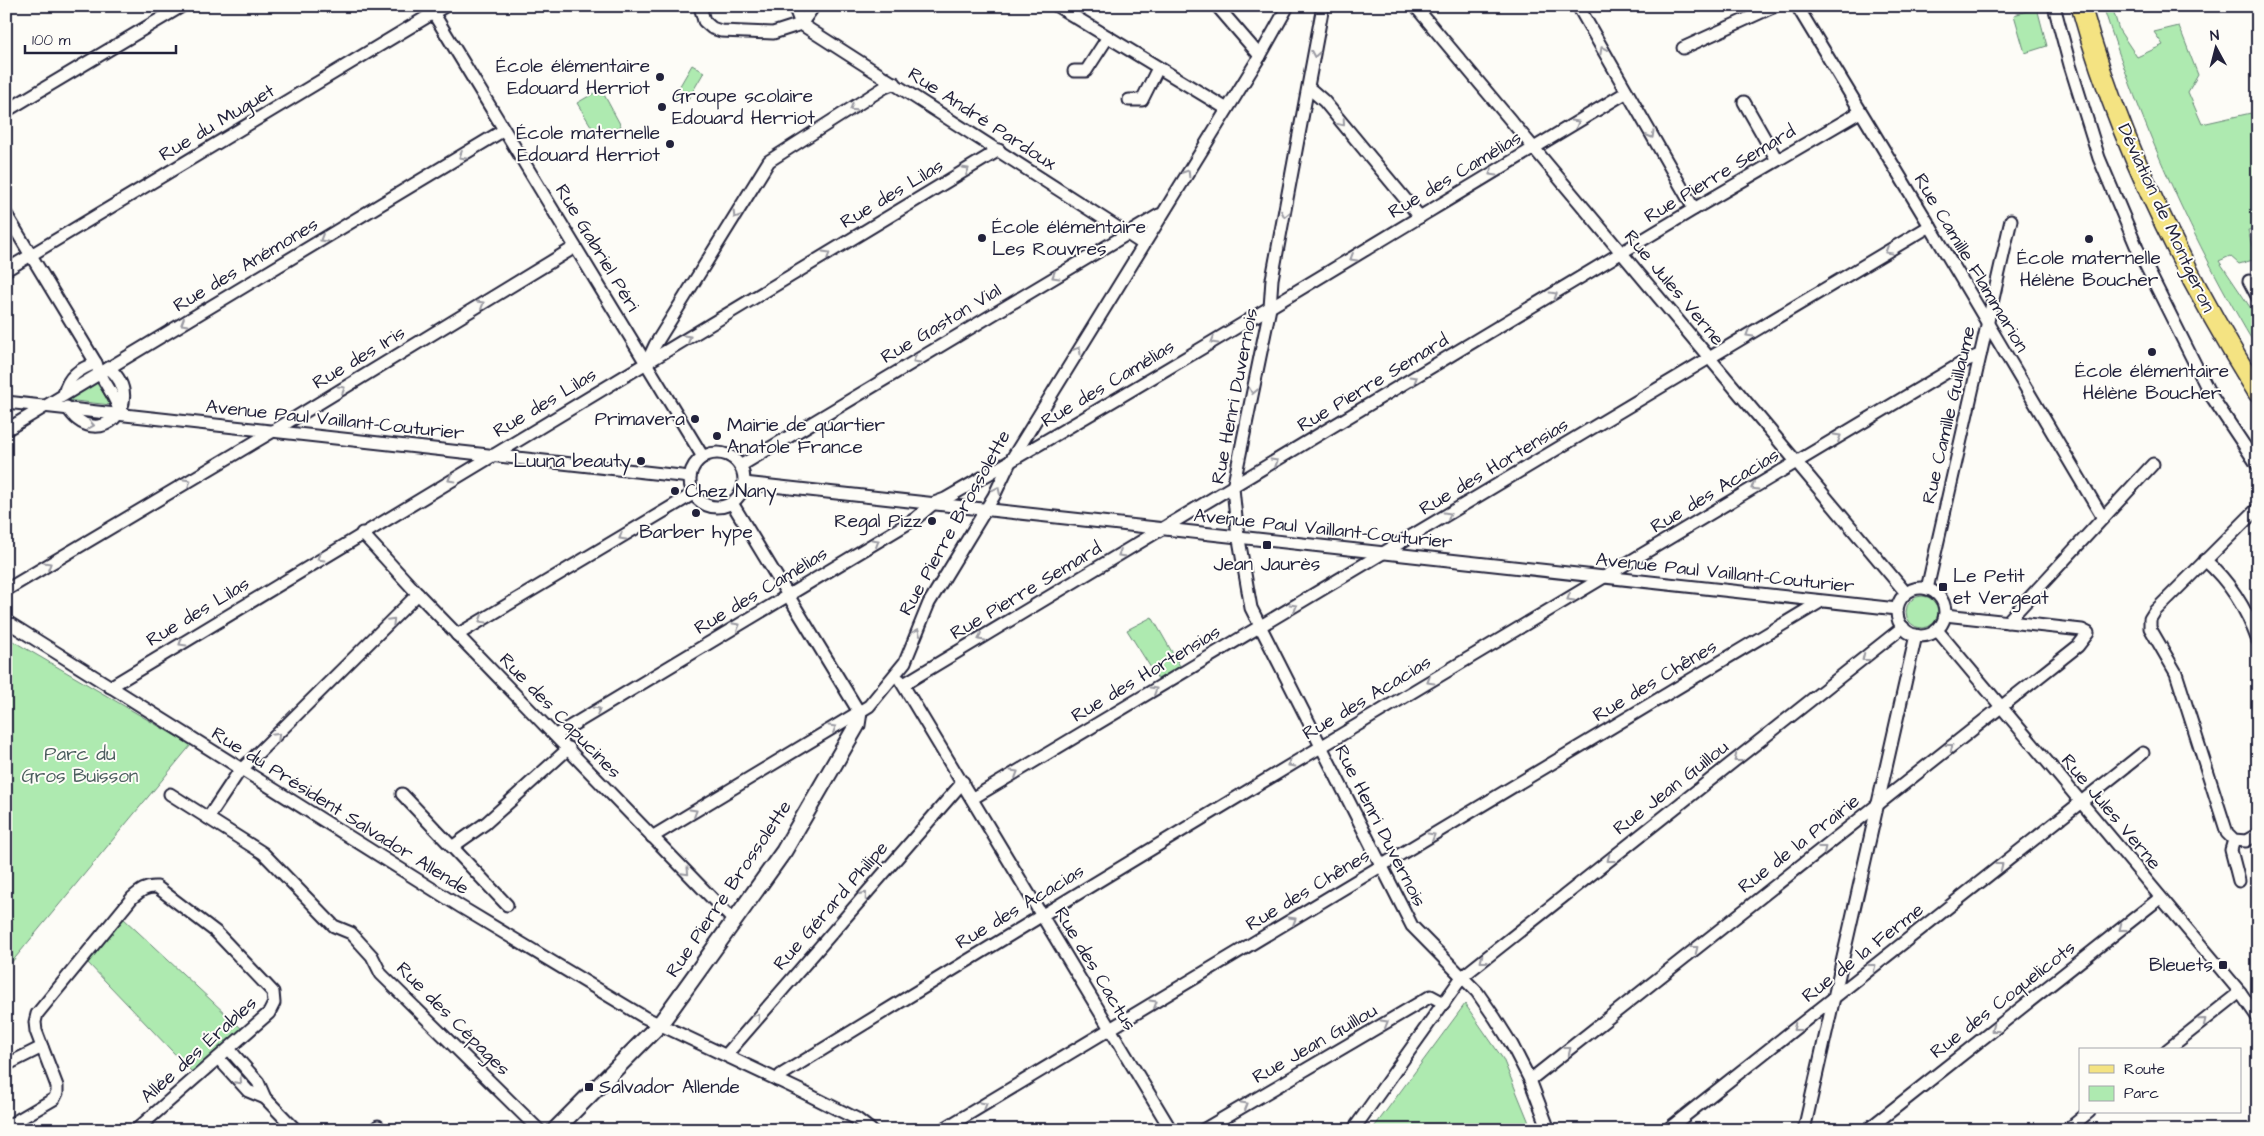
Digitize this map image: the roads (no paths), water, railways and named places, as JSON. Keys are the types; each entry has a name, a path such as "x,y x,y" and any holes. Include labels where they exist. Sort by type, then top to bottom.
{"main road":[{"name":"Déviation de Montgeron","path":"2080,6 2112,101 2152,200 2224,338 2258,393"},
{"name":"Déviation de Montgeron","path":"2094,6 2123,96 2166,198 2235,333 2258,369"}],"street":[{"path":"6,111 182,6"},
{"name":"Rue du Muguet","path":"6,270 431,10 445,6"},
{"path":"700,6 704,21 712,28 721,31 773,33 801,24 814,6"},
{"path":"794,6 801,24"},
{"path":"1057,6 1227,109"},
{"path":"1217,6 1260,56"},
{"name":"Rue Pierre Brossolette","path":"555,1130 659,1025 784,851 857,725 858,712 869,706 905,662 930,603 994,496 1010,462 1260,56 1288,6"},
{"name":"Rue Henri Duvernois","path":"1323,6 1272,279 1270,308 1233,488 1238,537 1251,608 1259,628 1412,926 1477,992 1495,1018 1512,1045 1530,1080 1549,1130"},
{"name":"Rue Jules Verne","path":"1415,6 1906,593"},
{"path":"1578,6 1694,209"},
{"path":"1683,48 1775,6"},
{"name":"Rue Camille Flammarion","path":"1797,6 2103,518"},
{"path":"2054,6 2099,158 2138,248 2210,394 2258,466"},
{"name":"Rue Gabriel Péri","path":"431,10 703,457"},
{"name":"Rue André Pardoux","path":"801,24 1143,244"},
{"path":"1074,71 1086,71 1108,37"},
{"path":"1129,100 1142,100 1158,68"},
{"path":"646,363 769,161 894,83"},
{"path":"1309,88 1324,101 1420,217"},
{"name":"Rue des Camélias","path":"556,735 788,596 915,518 934,503 945,499 1063,431 1627,92"},
{"path":"1744,102 1777,160"},
{"name":"Rue Pierre Semard","path":"904,684 1233,488 1694,209 1860,112"},
{"name":"Rue des Anémones","path":"48,405 64,394 66,386 76,371 101,369 504,130"},
{"name":"Rue des Lilas","path":"110,687 362,533 999,150"},
{"path":"6,214 101,369 118,377 122,385 124,398 120,414"},
{"name":"Rue Gaston Vial","path":"740,466 1161,214"},
{"name":"Rue Camille Guillaume","path":"1927,588 2011,220"},
{"name":"Rue des Hortensias","path":"973,798 1930,226"},
{"name":"Rue des Iris","path":"6,590 576,247"},
{"path":"2249,281 2258,298"},
{"path":"662,334 664,344 669,349"},
{"name":"Rue des Acacias","path":"777,1080 780,1074 1042,914 1796,462 1968,360 1980,355"},
{"name":"Avenue Paul Vaillant-Couturier","path":"6,402 48,405 690,477"},
{"path":"6,430 48,405"},
{"path":"1027,435 1033,442 1037,442 1063,431"},
{"path":"711,454 727,455 740,466 744,483 742,491 732,503 715,508 699,501 693,494 690,477 697,462 703,457 711,454"},
{"path":"1945,615 2007,622 2153,464"},
{"name":"Avenue Paul Vaillant-Couturier","path":"744,483 1897,609"},
{"path":"457,635 693,494"},
{"path":"652,837 858,712 732,503"},
{"path":"2258,508 2155,611 2150,619 2150,628 2176,673 2227,833 2234,840 2246,841 2258,834"},
{"name":"Rue des Capucines","path":"362,533 457,635 569,748 734,921"},
{"path":"2205,560 2215,569 2247,611 2258,641"},
{"path":"1920,588 1927,588 1939,596 1945,608 1945,615 1937,630 1924,636 1916,636 1899,622 1897,609 1906,593 1920,588"},
{"path":"208,818 242,770 418,594"},
{"name":"Rue des Chênes","path":"942,1130 1820,602"},
{"name":"Rue du Président Salvador Allende","path":"6,621 461,907 659,1025 726,1055 857,1119 872,1130"},
{"name":"Rue de la Prairie","path":"1530,1080 2001,708 2078,646 2088,633 2082,630 2007,622"},
{"name":"Rue Jean Guillou","path":"1353,1130 1462,977 1903,627"},
{"name":"Rue Jules Verne","path":"1937,630 2240,992 2258,1018"},
{"path":"1804,1130 1916,636"},
{"name":"Rue des Cactus","path":"895,675 904,684 1171,1130"},
{"path":"452,847 486,823 569,748"},
{"name":"Rue de la Ferme","path":"1667,1130 2143,753"},
{"name":"Rue Gérard Philipe","path":"726,1055 963,782"},
{"name":"Rue des Cépages","path":"170,794 263,853 334,926 351,933 372,956 381,974 539,1130"},
{"path":"402,794 506,905"},
{"path":"2234,840 2231,850 2239,881"},
{"name":"Allée des Érables","path":"6,1127 54,1099 58,1093 36,1031 35,1022 37,1014 132,898 150,886 157,886 216,932 273,992 274,1003 269,1014 136,1130"},
{"name":"Rue des Coquelicots","path":"1867,1130 2160,898"},
{"path":"2170,1048 2240,992"},
{"name":"Rue Jean Guillou","path":"1203,1130 1431,996 1444,1003"},
{"path":"6,1065 42,1047"},
{"path":"229,1049 258,1082 265,1098 296,1130"},
{"path":"218,1058 248,1091 265,1098"},
{"path":"2067,1130 2087,1114"}],"place":[{"name":"École élémentaire Edouard Herriot","path":"660,77"},
{"name":"Groupe scolaire Edouard Herriot","path":"662,107"},
{"name":"École maternelle Edouard Herriot","path":"670,144"},
{"name":"École élémentaire Les Rouvres","path":"982,238"},
{"name":"École maternelle Hélène Boucher","path":"2089,239"},
{"name":"École élémentaire Hélène Boucher","path":"2152,352"},
{"name":"Primavera","path":"695,419"},
{"name":"Mairie de quartier Anatole France","path":"717,436"},
{"name":"Luuna beauty","path":"641,461"},
{"name":"Chez Nany","path":"675,491"},
{"name":"Barber hype","path":"696,513"},
{"name":"Regal Pizz","path":"932,521"},
{"name":"Jean Jaurès","path":"1267,545"},
{"name":"Le Petit et Vergeat","path":"1943,587"},
{"name":"Bleuets","path":"2223,965"},
{"name":"Salvador Allende","path":"589,1087"}],"park label":[{"name":"Parc du Gros Buisson","path":"80,765"}]}
